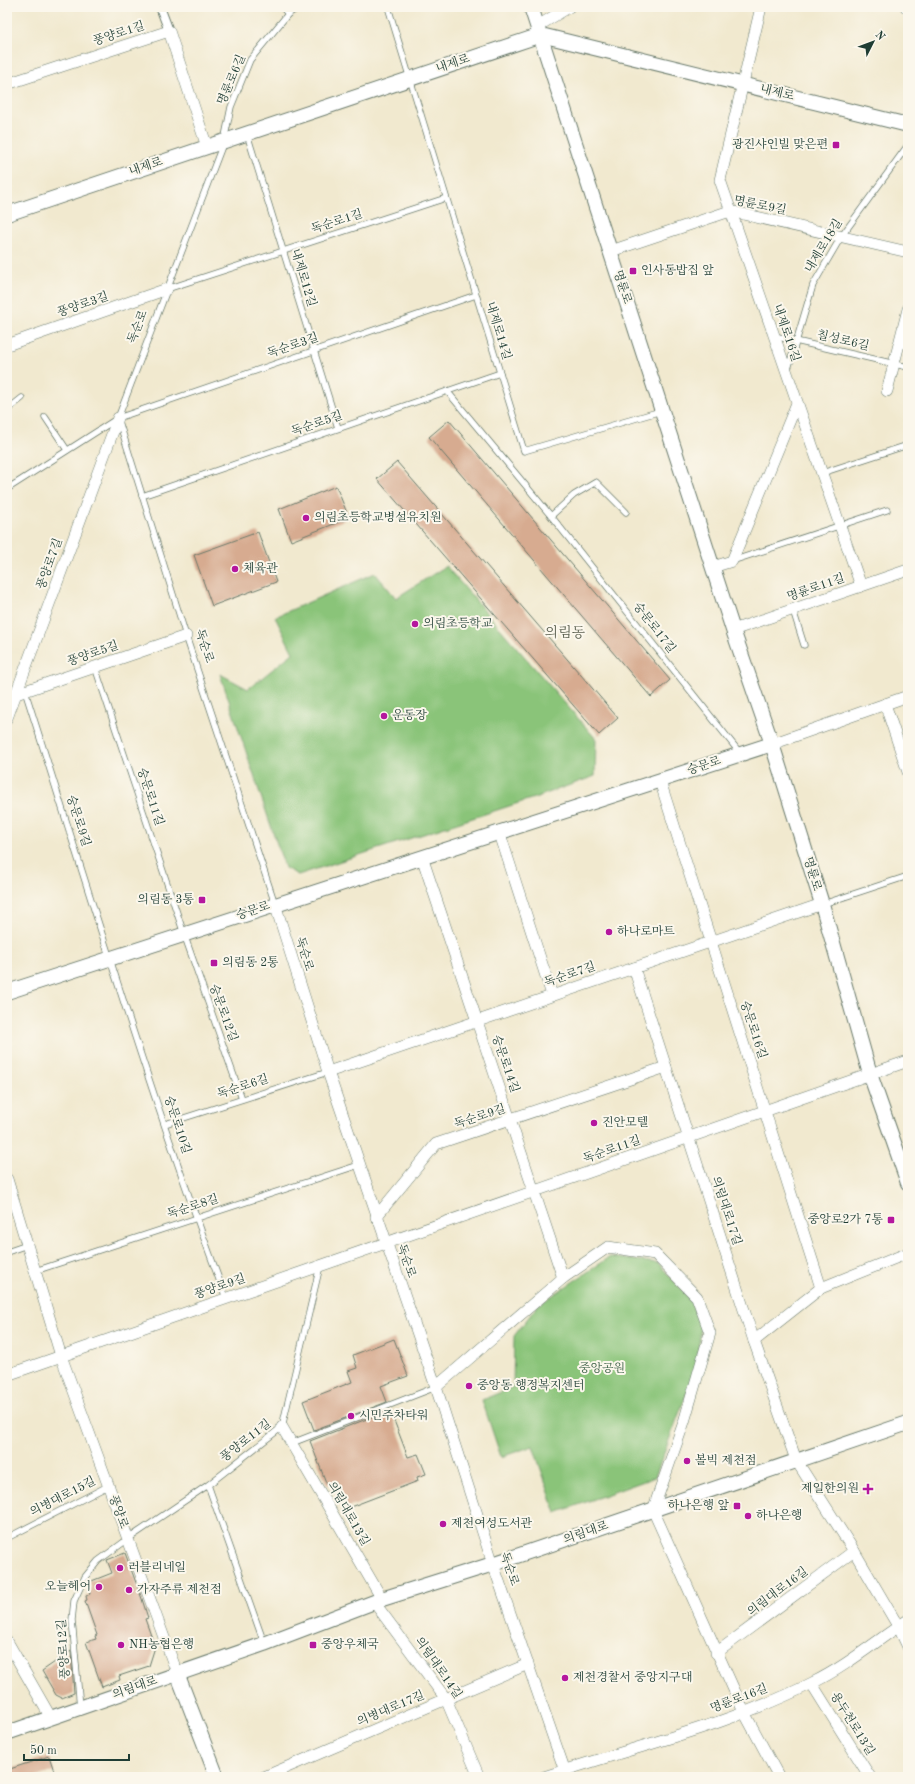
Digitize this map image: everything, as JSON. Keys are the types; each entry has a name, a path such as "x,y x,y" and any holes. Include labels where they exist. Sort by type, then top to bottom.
{"street":[{"path":"160,7 207,147"},
{"name":"명륜로","path":"531,7 733,630 772,744 822,904 870,1074 908,1183"},
{"path":"539,30 569,7"},
{"name":"내제로16길","path":"761,7 720,180 861,586"},
{"name":"내제로","path":"7,214 410,79 539,30 742,84 908,125"},
{"name":"풍양로1길","path":"7,84 169,31"},
{"name":"명륜로9길","path":"611,252 730,211 908,252"},
{"name":"풍양로3길","path":"7,345 167,289"},
{"path":"887,391 908,308"},
{"path":"713,567 732,561 797,402"},
{"name":"풍양로7길","path":"7,718 118,418"},
{"name":"명륜로11길","path":"733,630 908,570"},
{"name":"풍양로5길","path":"16,693 186,636"},
{"name":"숭문로","path":"7,992 275,904 741,755 908,696"},
{"path":"885,704 908,772"},
{"name":"숭문로16길","path":"660,781 821,1288"},
{"path":"499,832 552,995"},
{"name":"숭문로14길","path":"422,857 563,1278"},
{"name":"독순로","path":"275,904 376,1217 436,1387 493,1564 566,1774"},
{"name":"독순로7길","path":"328,1072 822,904"},
{"name":"의림대로17길","path":"634,968 754,1341 796,1460 854,1551 898,1626 908,1647"},
{"name":"독순로11길","path":"386,1243 908,1060"},
{"name":"독순로9길","path":"376,1217 436,1144 666,1067"},
{"name":"풍양로","path":"7,1178 61,1356 177,1673 217,1777"},
{"name":"풍양로9길","path":"7,1375 386,1243"},
{"path":"436,1387 563,1278 608,1247 655,1254 697,1297 710,1333 684,1422 653,1510 716,1653 744,1712 779,1777"},
{"path":"754,1341 821,1288 908,1253"},
{"name":"의림대로","path":"7,1733 264,1644 378,1600 493,1564 908,1423"},
{"name":"의림대로13길","path":"282,1427 378,1600"},
{"name":"의림대로16길","path":"716,1653 854,1551"},
{"name":"의림대로14길","path":"378,1600 446,1699 479,1777"},
{"name":"명륜로16길","path":"544,1777 566,1774 744,1712 812,1684 836,1670 908,1620"},
{"path":"7,1641 51,1718"},
{"name":"의병대로17길","path":"264,1777 528,1664"},
{"name":"용두천로13길","path":"812,1684 870,1777"}],"lane":[{"path":"282,7 288,14"},
{"name":"명륜로6길","path":"224,141 231,107 250,60 288,14 299,7"},
{"name":"내제로14길","path":"388,7 524,451 662,411"},
{"name":"내제로12길","path":"247,133 338,428"},
{"name":"독순로","path":"224,141 118,418 186,636 275,904"},
{"name":"내제로18길","path":"787,373 813,285 840,236 908,145"},
{"name":"독순로1길","path":"167,289 446,198"},
{"name":"독순로3길","path":"7,489 118,418 476,295"},
{"name":"칠성로6길","path":"773,336 908,367"},
{"name":"독순로5길","path":"142,496 500,373"},
{"name":"숭문로17길","path":"447,391 551,516 741,755"},
{"path":"7,410 22,398"},
{"path":"45,417 67,450"},
{"path":"822,473 908,445"},
{"path":"551,516 574,495 596,482 626,512"},
{"path":"732,561 888,510"},
{"path":"793,610 804,645"},
{"name":"숭문로11길","path":"95,667 184,934"},
{"name":"숭문로9길","path":"16,693 110,958"},
{"path":"822,904 908,876"},
{"name":"숭문로12길","path":"184,934 242,1099"},
{"name":"숭문로10길","path":"110,958 196,1218 226,1298"},
{"name":"독순로6길","path":"164,1124 328,1072"},
{"name":"독순로8길","path":"35,1271 359,1165"},
{"path":"7,1252 27,1245"},
{"name":"풍양로11길","path":"128,1538 208,1485 282,1427 320,1266"},
{"path":"292,1443 436,1387"},
{"path":"208,1485 264,1644"},
{"name":"의병대로15길","path":"7,1538 108,1486"},
{"name":"풍양로12길","path":"80,1708 72,1629 74,1601 92,1567 128,1538"}],"green space":[{"path":"446,566 596,739 595,776 537,797 298,875 285,868 220,674 248,689 293,653 275,617 375,573 396,598"},
{"name":"중앙공원","path":"610,1257 658,1263 690,1299 701,1327 696,1369 655,1477 556,1513 533,1446 501,1457 482,1400 513,1387 514,1336 538,1305"}],"building":[{"path":"449,420 670,680 651,697 429,437"},
{"path":"397,462 618,718 599,735 377,479"},
{"path":"336,486 349,518 291,541 279,509"},
{"name":"체육관","path":"258,532 276,582 212,606 194,555"},
{"path":"394,1339 408,1376 381,1386 387,1402 314,1430 303,1401 352,1382 348,1371 357,1368 353,1355"},
{"path":"390,1410 408,1457 418,1454 426,1474 417,1477 418,1481 345,1509 335,1482 327,1485 310,1441"},
{"path":"125,1553 142,1599 148,1618 145,1619 155,1647 149,1666 119,1676 120,1680 102,1687 86,1642 96,1639 95,1636 97,1635 85,1601 87,1600 86,1596 90,1594 89,1589 91,1588 89,1582 112,1573 107,1560"},
{"path":"71,1651 74,1693 62,1698 56,1695 42,1671"},
{"path":"49,1756 54,1771 37,1777 7,1777 7,1770"}],"place":[{"name":"광진샤인빌 맞은편","path":"836,145"},
{"name":"인사동밥집 앞","path":"633,271"},
{"name":"의림초등학교병설유치원","path":"306,518"},
{"name":"체육관","path":"235,569"},
{"name":"의림초등학교","path":"415,624"},
{"name":"운동장","path":"384,716"},
{"name":"의림동 3통","path":"202,900"},
{"name":"하나로마트","path":"609,932"},
{"name":"의림동 2통","path":"214,963"},
{"name":"진안모텔","path":"594,1123"},
{"name":"중앙로2가 7통","path":"891,1220"},
{"name":"중앙동 행정복지센터","path":"469,1386"},
{"name":"시민주차타워","path":"351,1416"},
{"name":"볼빅 제천점","path":"687,1461"},
{"name":"제일한의원","path":"868,1489"},
{"name":"하나은행 앞","path":"737,1506"},
{"name":"하나은행","path":"748,1516"},
{"name":"제천여성도서관","path":"443,1524"},
{"name":"러블리네일","path":"120,1568"},
{"name":"오늘헤어","path":"99,1587"},
{"name":"가자주류 제천점","path":"129,1590"},
{"name":"NH농협은행","path":"121,1645"},
{"name":"중앙우체국","path":"313,1645"},
{"name":"제천경찰서 중앙지구대","path":"565,1678"}],"district":[{"name":"의림동","path":"565,633"}]}
